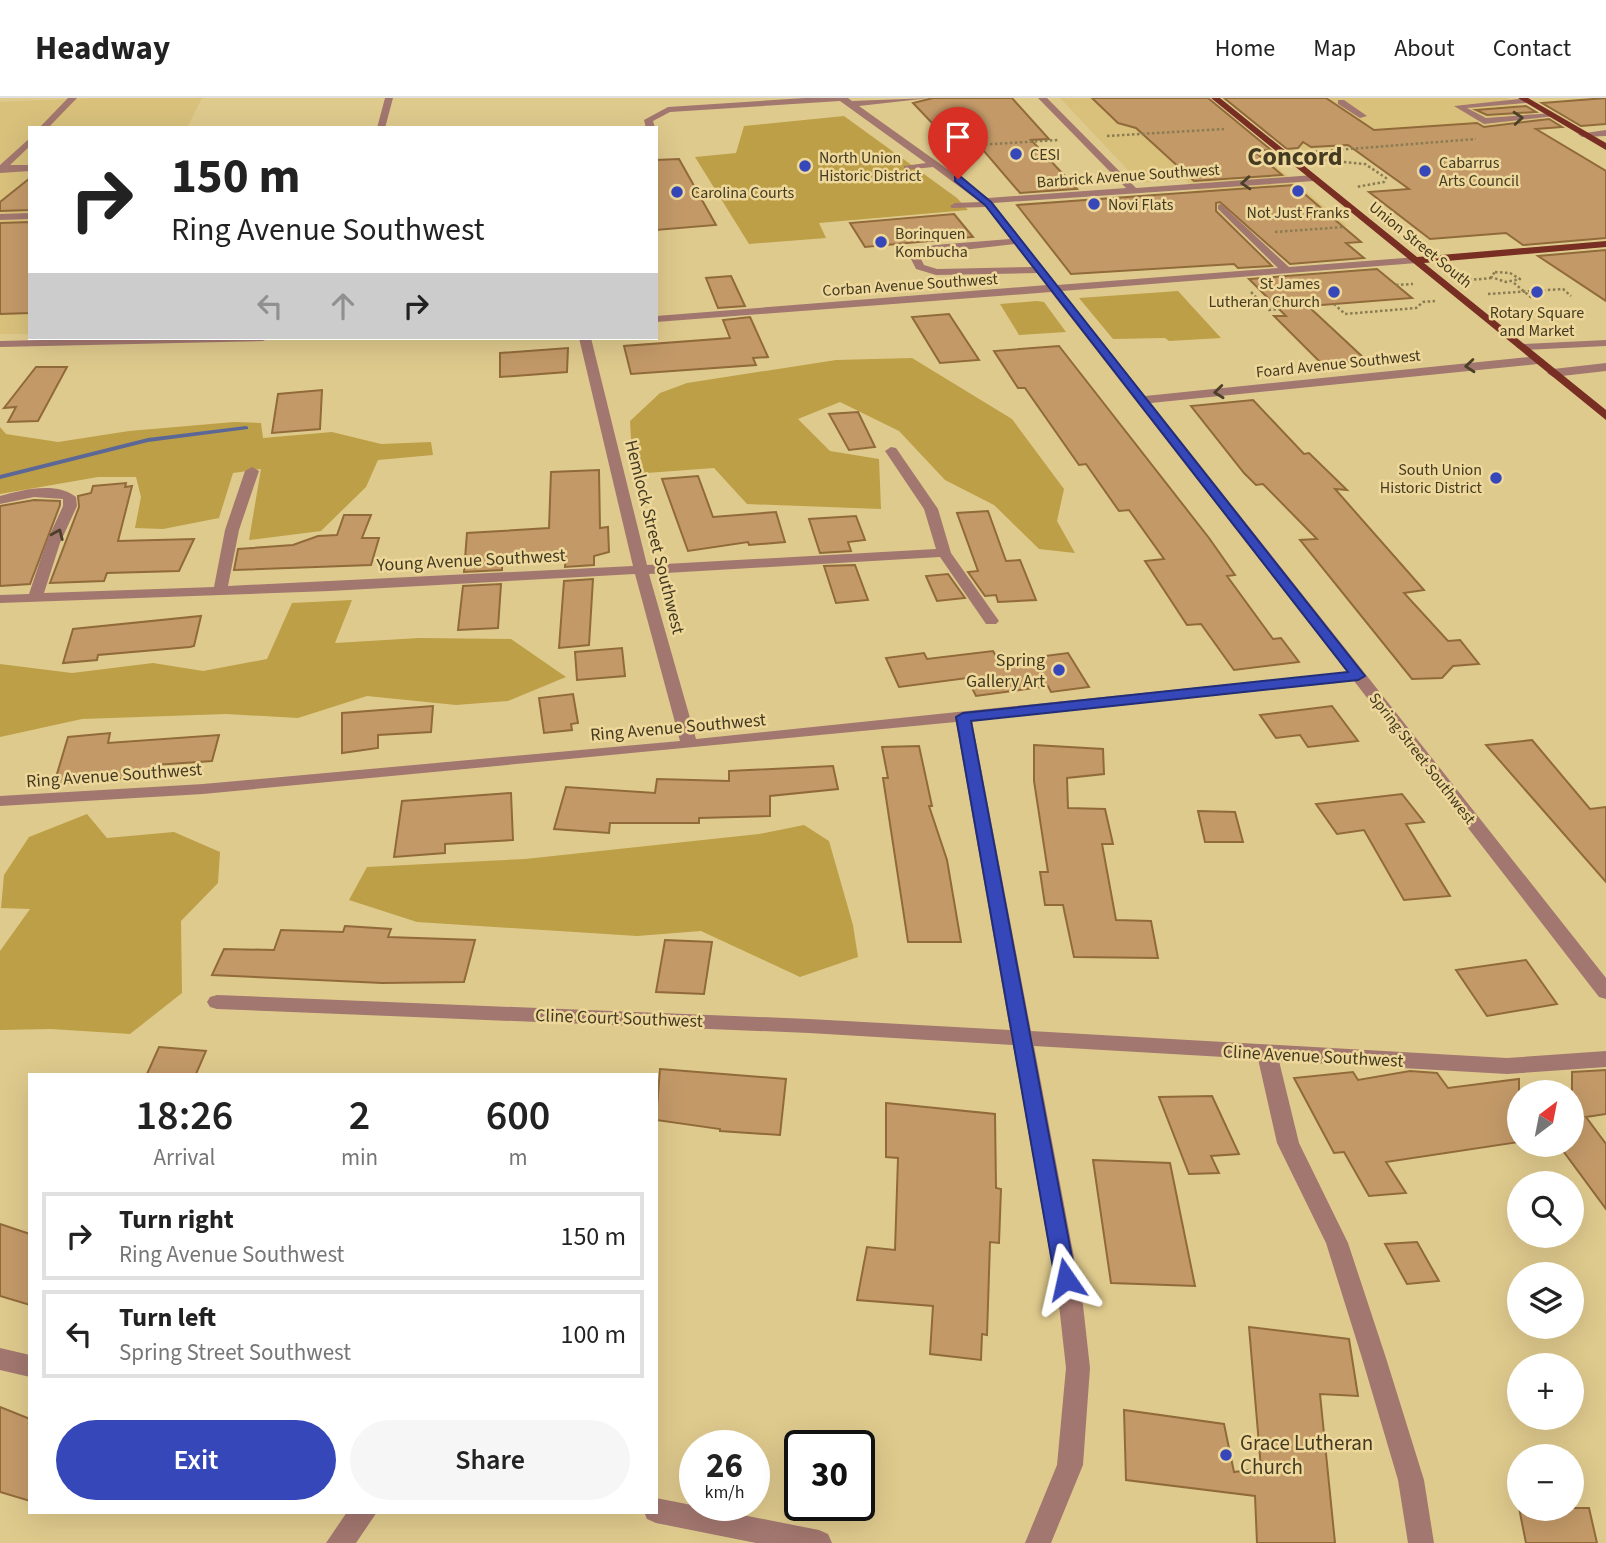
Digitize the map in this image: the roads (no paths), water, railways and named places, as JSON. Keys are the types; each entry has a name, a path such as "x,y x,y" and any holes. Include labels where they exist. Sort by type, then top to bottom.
{"main road":[{"name":"Union Street South","path":"1215,98 1606,416"},
{"path":"1524,99 1606,147"},
{"path":"1417,260 1606,244"}],"street":[{"path":"45,126 73,98"},
{"path":"382,126 389,98"},
{"path":"650,126 648,120 652,115 668,110 787,101 926,98"},
{"path":"1042,98 1133,190"},
{"path":"1524,99 1458,106 1484,121 1552,116"},
{"name":"Spring Street Southwest","path":"845,100 987,202 1603,984"},
{"path":"787,101 799,114"},
{"path":"1341,102 1363,116"},
{"path":"1582,134 1606,132"},
{"path":"1,169 28,143"},
{"path":"907,168 937,164"},
{"path":"1,169 28,168"},
{"name":"Barbrick Avenue Southwest","path":"955,206 1133,190 1314,178"},
{"path":"1221,207 1286,270"},
{"path":"0,217 28,216"},
{"path":"1018,241 935,248 913,253 920,267 936,272 1040,270"},
{"name":"Corban Avenue Southwest","path":"658,319 1417,260"},
{"path":"0,344 161,340"},
{"name":"Hemlock Street Southwest","path":"585,340 641,570 690,746"},
{"path":"1522,347 1606,343"},
{"name":"Foard Avenue Southwest","path":"1142,400 1538,360"},
{"path":"1553,373 1606,367"},
{"path":"891,451 931,509 944,553 991,621"},
{"path":"220,591 232,530 252,471"},
{"path":"0,500 38,492 56,492 69,497 70,506 53,543 35,598"},
{"name":"Young Avenue Southwest","path":"0,599 220,591 944,553"},
{"name":"Ring Avenue Southwest","path":"0,801 203,789 690,746 1358,676"},
{"path":"963,717 1020,1039 1071,1305 1078,1368 1070,1465 1038,1543"},
{"name":"Cline Court Southwest","path":"217,1002 809,1026 1020,1039"},
{"name":"Cline Avenue Southwest","path":"1020,1039 1507,1066 1606,1059"},
{"path":"1267,1053 1288,1143 1336,1243 1374,1358 1410,1480 1421,1543"},
{"path":"0,1359 28,1366"},
{"path":"658,1510 819,1543"},
{"path":"339,1543 362,1514"}],"waterway":[{"path":"0,477 148,440 246,428"}],"place":[{"name":"CESI","path":"1016,154"},
{"name":"North Union Historic District","path":"805,166"},
{"name":"Cabarrus Arts Council","path":"1425,171"},
{"name":"Not Just Franks","path":"1298,191"},
{"name":"Carolina Courts","path":"677,192"},
{"name":"Novi Flats","path":"1094,204"},
{"name":"Borinquen Kombucha","path":"881,242"},
{"name":"St James Lutheran Church","path":"1334,292"},
{"name":"Rotary Square and Market","path":"1537,292"},
{"name":"South Union Historic District","path":"1496,478"},
{"name":"Spring Gallery Art","path":"1059,670"},
{"name":"Grace Lutheran Church","path":"1226,1455"}],"district":[{"name":"Concord","path":"1295,156"}]}
